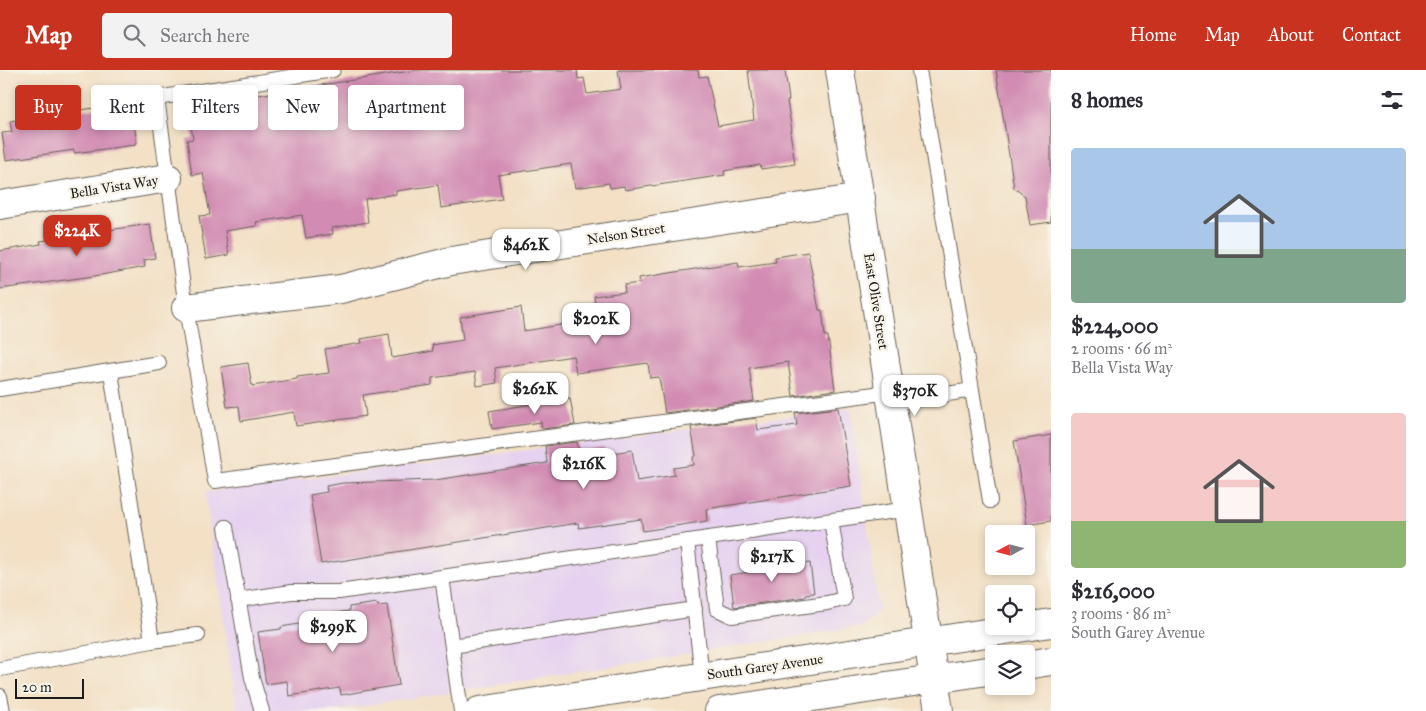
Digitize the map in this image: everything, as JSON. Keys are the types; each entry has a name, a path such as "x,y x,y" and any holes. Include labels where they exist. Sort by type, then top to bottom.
{"street":[{"name":"East Olive Street","path":"840,70 939,711"},
{"name":"Bella Vista Way","path":"0,205 168,178"},
{"name":"Nelson Street","path":"186,308 341,289 451,261 860,198"},
{"name":"South Garey Avenue","path":"480,711 1051,623"},
{"path":"1035,664 1051,661"},
{"path":"719,711 985,672"}],"lane":[{"path":"333,70 157,98 186,308 215,481 891,398 972,390"},
{"path":"920,70 990,501"},
{"path":"0,389 159,363"},
{"path":"111,372 152,641"},
{"path":"238,600 291,592 339,592 908,509"},
{"path":"708,538 717,609 732,616 827,603 844,599 831,520"},
{"path":"226,527 252,678 262,711"},
{"path":"687,541 702,677"},
{"path":"442,577 461,711"},
{"path":"452,646 695,609"},
{"path":"0,669 198,634"},
{"path":"0,696 3,711"}],"shaded area":[{"path":"851,408 879,611 862,626 333,711 237,711 205,492"}],"building":[{"path":"417,70 577,70 578,79 584,78 587,94 621,89 618,70 698,70 699,77 707,76 718,126 754,120 748,70 785,70 789,100 787,101 792,131 790,132 795,164 761,169 760,165 724,171 725,175 625,190 624,186 610,188 609,183 575,188 571,164 498,175 502,199 441,208 438,185 396,191 396,194 365,199 368,222 332,228 333,234 306,238 302,215 256,222 257,226 225,231 229,255 206,259 199,216 210,215 203,173 192,175 187,140 193,139 192,130 258,130 258,95 268,93 268,130 338,130 338,85 322,85"},
{"path":"996,70 1051,70 1051,222 1030,225 1025,196 1014,188"},
{"path":"91,108 91,130 135,130 137,143 135,145 74,153 74,150 6,160 2,133 12,132 10,121 15,120 15,130 81,130 81,110"},
{"path":"150,224 155,258 144,260 145,267 0,289 0,251 41,244 40,241 89,235 88,233"},
{"path":"808,252 819,310 822,310 825,336 828,336 835,390 793,396 788,362 749,368 754,401 665,413 659,377 650,378 648,363 576,373 573,356 495,368 497,383 477,386 475,372 432,378 432,385 363,395 366,416 296,426 294,412 241,421 239,406 227,407 221,367 248,363 252,386 329,373 325,349 362,343 361,339 389,334 392,358 433,351 432,345 463,340 460,317 521,307 524,331 597,319 594,296 625,292 624,285 640,283 639,278 738,262 739,267 776,262 775,257"},
{"path":"570,398 575,425 542,429 541,422 492,429 489,411"},
{"path":"838,408 851,486 706,509 707,521 643,531 641,519 579,528 578,523 321,564 310,495 327,492 326,486 343,483 435,480 547,463 545,446 577,442 579,452 604,448 605,454 632,450 637,481 675,475 673,468 694,465 693,457 696,456 691,427 756,418 758,430 797,425 795,413"},
{"path":"1051,435 1051,521 1027,525 1014,441"},
{"path":"799,558 800,564 810,563 814,593 805,594 805,597 734,607 730,575 750,572 749,567 754,564"},
{"path":"377,603 378,606 387,605 399,685 341,695 340,688 289,696 287,681 266,684 258,632 329,619 328,614 349,611 349,607"}]}
